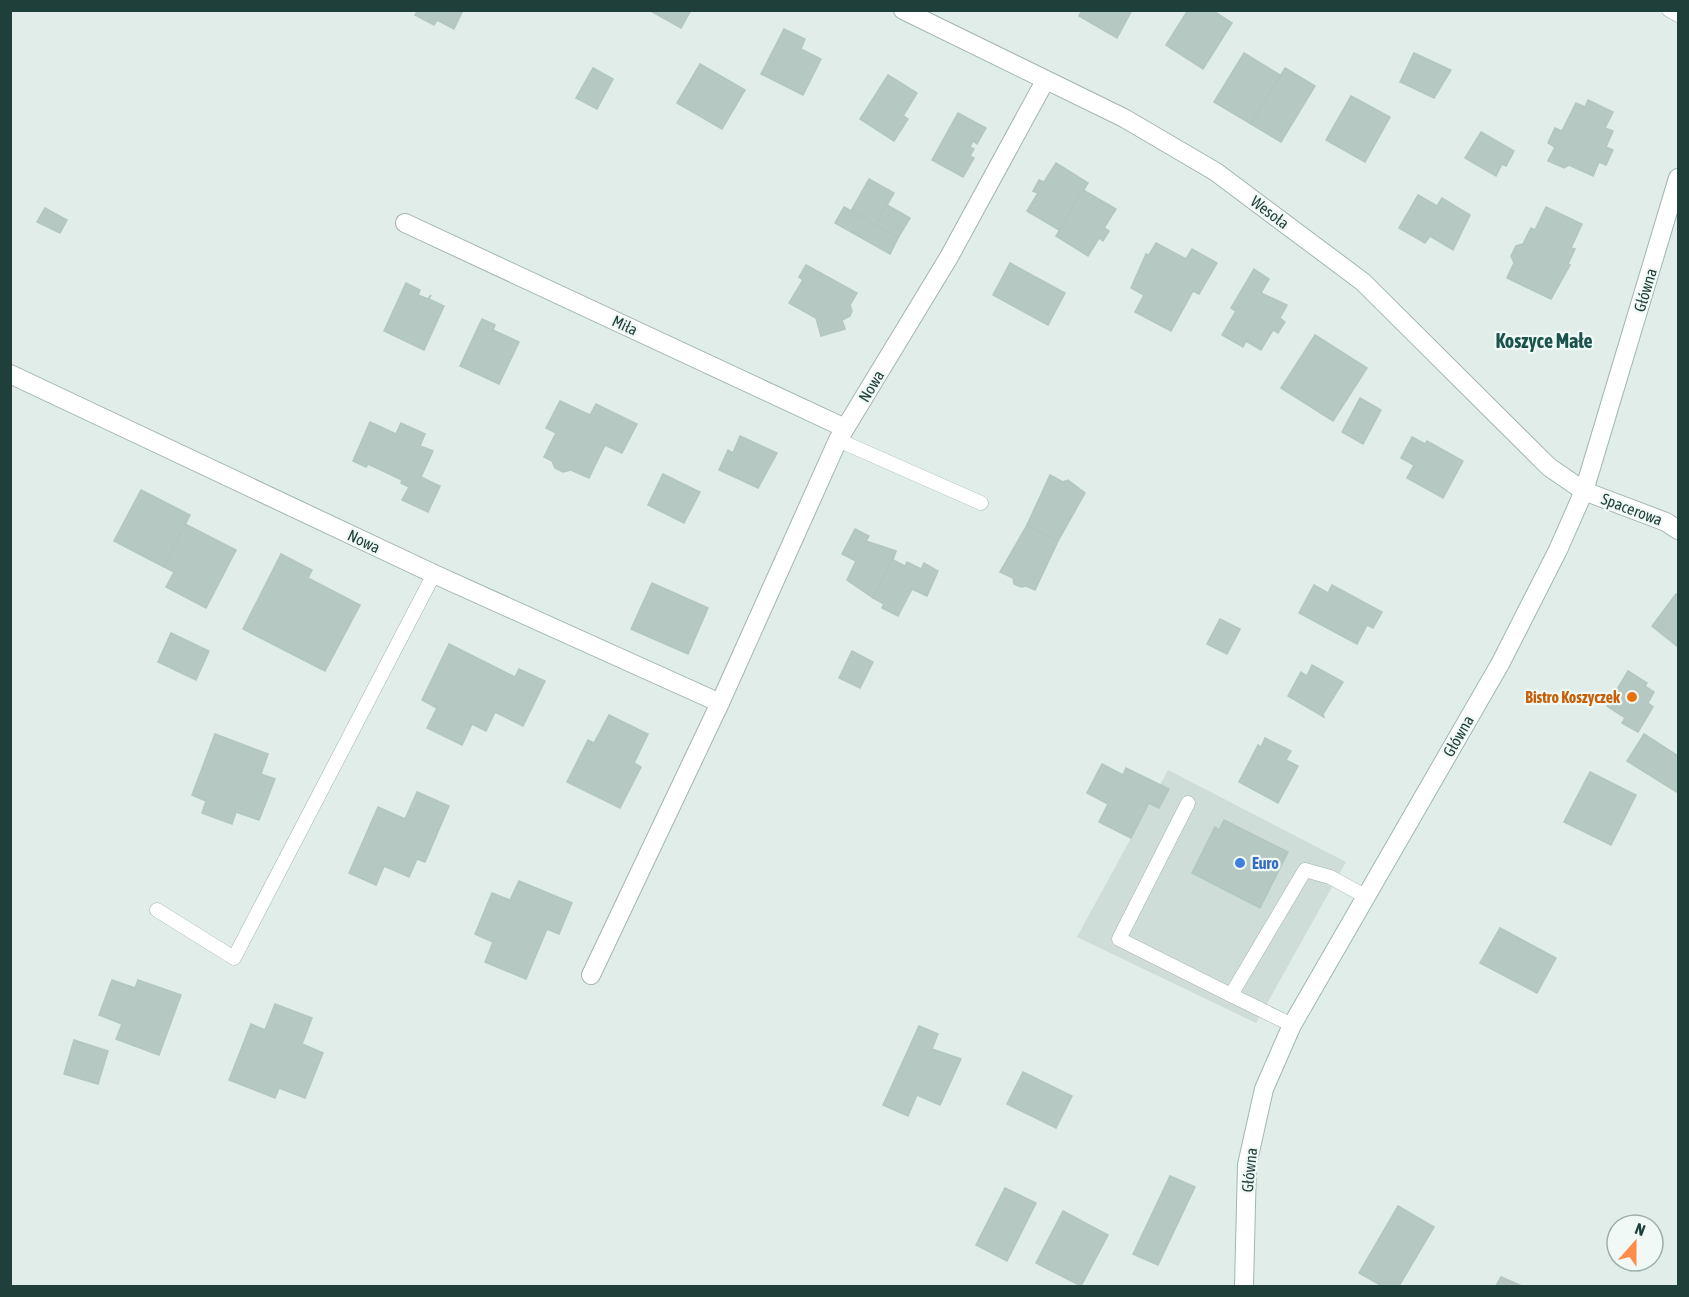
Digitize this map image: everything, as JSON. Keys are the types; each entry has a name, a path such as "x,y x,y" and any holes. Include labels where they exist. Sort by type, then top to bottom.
{"street":[{"name":"Wesoła","path":"903,10 1124,118 1216,172 1363,282 1549,467 1584,490"},
{"name":"Nowa","path":"591,975 720,703 841,434 949,257 1046,81"},
{"name":"Główna","path":"1244,1287 1247,1165 1264,1089 1292,1025 1505,654 1558,550 1584,490 1678,178"},
{"name":"Miła","path":"405,223 841,434"},
{"name":"Nowa","path":"10,374 434,574 720,703"},
{"name":"Spacerowa","path":"1584,490 1666,522 1678,530"}],"lane":[{"path":"1670,10 1678,15"},
{"path":"841,434 981,503"},
{"path":"157,910 234,958 434,574"},
{"path":"1188,803 1119,939 1292,1025"},
{"path":"1231,994 1305,870 1330,877 1365,896"}],"shaded area":[{"path":"1168,770 1346,862 1256,1023 1077,937"}],"building":[{"path":"418,10 463,10 454,29 437,20 434,25 415,15"},
{"path":"649,10 691,10 681,28"},
{"path":"1082,10 1132,10 1117,38 1079,16"},
{"path":"1188,10 1212,10 1232,23 1203,69 1166,45"},
{"path":"784,29 805,39 801,49 821,59 803,95 761,74"},
{"path":"1244,53 1280,75 1251,124 1214,102"},
{"path":"1414,53 1451,70 1434,98 1400,82"},
{"path":"700,64 745,90 722,129 677,103"},
{"path":"593,68 613,79 597,109 576,98"},
{"path":"1285,68 1315,86 1281,142 1251,124"},
{"path":"888,75 917,93 903,116 908,119 894,141 860,119"},
{"path":"1351,96 1390,117 1365,162 1326,140"},
{"path":"1588,100 1613,112 1605,128 1613,131 1606,147 1613,150 1606,165 1599,162 1593,176 1569,165 1564,168 1548,161 1555,147 1548,143 1555,128 1562,131 1576,103 1585,107"},
{"path":"958,113 986,128 977,144 973,141 970,147 974,149 970,156 974,158 963,177 932,160"},
{"path":"1481,132 1514,151 1506,166 1502,164 1496,176 1465,158"},
{"path":"1056,163 1088,183 1059,230 1027,211 1038,193 1033,191 1039,180 1044,182"},
{"path":"869,179 894,193 875,226 851,211"},
{"path":"1083,190 1116,209 1104,228 1109,231 1103,241 1099,238 1088,256 1056,236"},
{"path":"1418,195 1437,206 1442,198 1470,215 1453,250 1430,236 1425,243 1399,228"},
{"path":"887,205 910,218 898,238 875,226"},
{"path":"844,207 898,238 890,254 835,223"},
{"path":"1546,207 1582,224 1571,248 1575,249 1568,264 1570,265 1551,299 1507,278 1514,263 1511,256 1516,246 1523,244 1531,228 1535,230"},
{"path":"45,208 67,220 60,233 37,222"},
{"path":"1156,243 1186,259 1192,249 1217,263 1199,294 1193,291 1171,331 1135,312 1144,295 1131,288 1146,254 1149,255"},
{"path":"1010,263 1065,293 1048,325 993,295"},
{"path":"806,265 857,293 850,305 852,311 850,316 842,320 845,329 821,336 816,318 789,303 803,280 799,277"},
{"path":"1254,269 1269,279 1261,293 1287,305 1280,318 1285,322 1278,333 1273,330 1261,350 1246,341 1243,347 1222,335 1236,311 1231,308"},
{"path":"406,283 420,290 418,295 428,299 431,295 429,299 444,306 424,350 384,331"},
{"path":"482,319 495,325 493,330 519,342 499,384 460,366"},
{"path":"1315,335 1367,368 1333,421 1281,388"},
{"path":"1360,398 1381,410 1363,444 1342,432"},
{"path":"560,401 590,415 596,404 637,424 622,453 605,445 589,478 571,470 563,472 555,468 552,461 544,457 556,433 546,428"},
{"path":"370,422 396,434 401,423 425,434 420,446 433,451 421,477 440,486 428,512 402,500 409,487 401,483 402,480 368,464 366,467 353,461"},
{"path":"740,436 777,453 758,488 719,470 728,450 733,453"},
{"path":"1412,437 1425,444 1427,441 1463,461 1443,498 1407,478 1414,465 1401,458"},
{"path":"663,474 700,492 684,523 648,505"},
{"path":"1050,475 1063,482 1068,480 1085,493 1058,541 1027,525"},
{"path":"141,490 190,515 164,567 114,541"},
{"path":"185,524 236,550 206,608 166,587 174,572 164,567"},
{"path":"1027,525 1058,541 1035,590 1014,584 1013,578 1000,572"},
{"path":"855,529 869,536 866,541 896,551 873,598 847,580 856,561 842,554"},
{"path":"896,551 893,560 905,566 907,562 921,569 924,563 938,571 927,596 912,589 898,616 882,608 884,604 873,598"},
{"path":"281,554 312,570 308,578 360,605 325,671 243,629"},
{"path":"652,583 708,608 688,654 631,629"},
{"path":"1314,585 1328,593 1332,585 1382,612 1373,628 1367,625 1357,644 1299,613"},
{"path":"1676,594 1678,596 1678,647 1652,626"},
{"path":"1220,619 1240,629 1227,654 1207,644"},
{"path":"171,633 209,651 196,680 158,662"},
{"path":"449,644 515,677 519,669 545,681 523,726 495,712 486,731 472,724 462,745 427,728 437,708 422,700"},
{"path":"852,651 873,662 860,688 839,678"},
{"path":"1312,665 1343,682 1323,714 1324,717 1288,696 1301,672 1307,676"},
{"name":"Bistro Koszyczek","path":"1628,671 1647,683 1645,686 1654,692 1648,703 1653,707 1638,732 1622,723 1625,718 1607,706"},
{"path":"609,715 648,734 634,763 641,767 620,808 567,782 588,740 594,743"},
{"path":"215,734 268,754 261,774 275,779 259,820 236,812 232,824 202,813 206,801 192,795"},
{"path":"1644,734 1678,756 1678,793 1627,761"},
{"path":"1265,738 1291,751 1286,760 1298,766 1278,803 1239,782 1258,745 1261,747"},
{"path":"1102,764 1123,775 1126,768 1169,789 1159,808 1149,803 1131,838 1099,822 1108,804 1087,793"},
{"path":"1590,772 1636,795 1611,845 1564,822"},
{"path":"417,792 449,806 425,862 417,859 409,877 384,866 376,885 349,873 378,807 405,819"},
{"name":"Euro","path":"1224,820 1288,852 1260,908 1192,873 1215,827 1219,830"},
{"path":"519,881 572,903 559,934 547,929 526,979 485,962 493,942 475,934 492,893 510,900"},
{"path":"1500,928 1556,958 1537,993 1480,963"},
{"path":"112,980 135,988 138,980 181,995 159,1055 116,1039 122,1024 99,1015"},
{"path":"275,1004 312,1018 302,1044 323,1053 305,1098 279,1088 275,1098 229,1080 251,1024 265,1030"},
{"path":"919,1026 938,1034 932,1049 961,1059 940,1105 917,1095 908,1116 883,1105"},
{"path":"74,1040 108,1051 98,1084 64,1074"},
{"path":"1023,1072 1072,1096 1056,1128 1007,1104"},
{"path":"1170,1176 1195,1187 1158,1265 1133,1254"},
{"path":"1005,1188 1036,1203 1007,1261 976,1245"},
{"path":"1398,1206 1434,1227 1399,1286 1382,1286 1359,1273"},
{"path":"1063,1211 1108,1235 1081,1286 1036,1263"},
{"path":"1501,1277 1522,1286 1496,1286"}],"place":[{"name":"Bistro Koszyczek","path":"1632,697"},
{"name":"Euro","path":"1240,863"}],"district":[{"name":"Koszyce Małe","path":"1544,341"}]}
